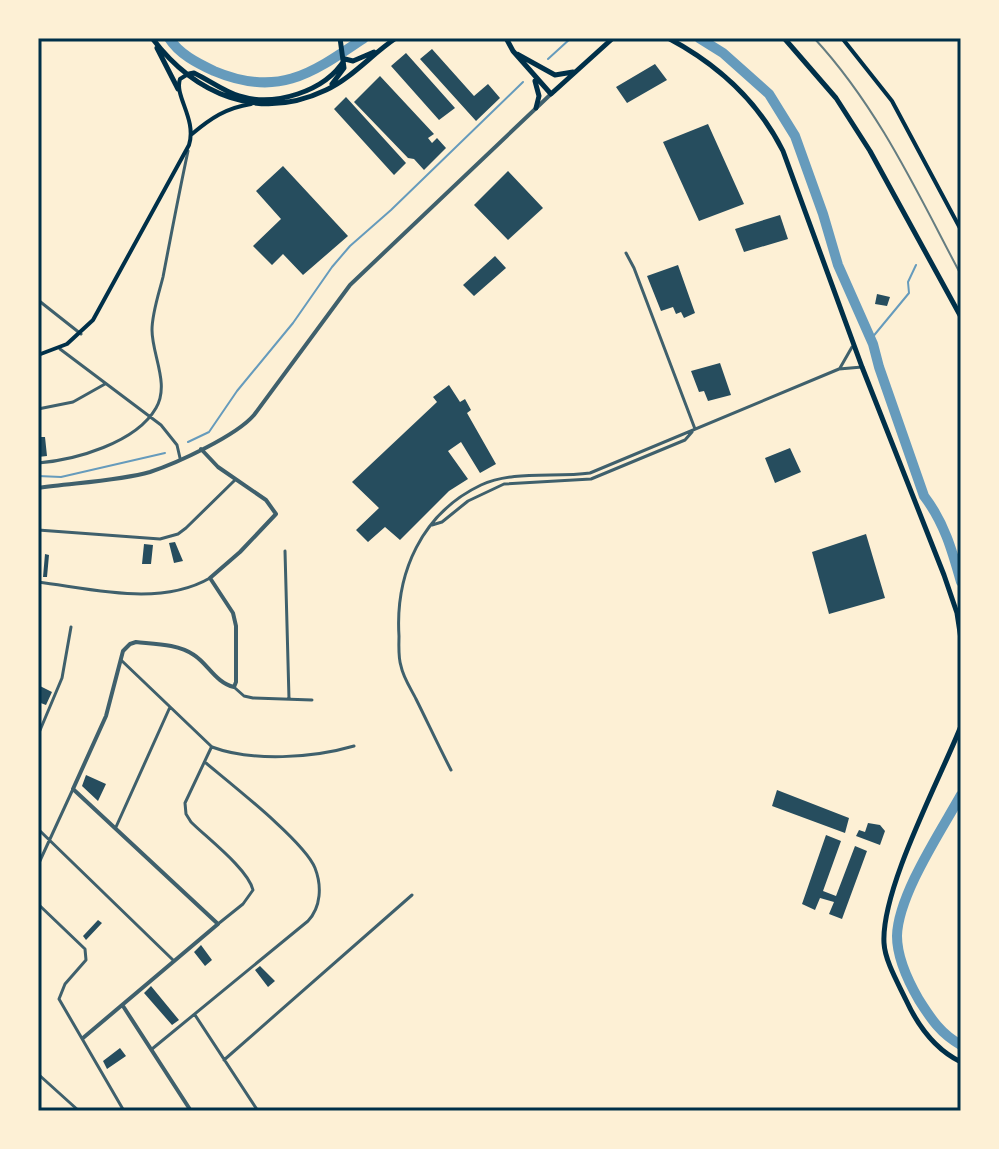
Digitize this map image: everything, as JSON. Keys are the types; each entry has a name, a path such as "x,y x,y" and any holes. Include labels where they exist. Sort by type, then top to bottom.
{"main road":[{"path":"326,90 342,73 344,58 340,38"},
{"path":"344,58 358,60 396,38"},
{"path":"506,38 525,67 551,94 613,38"},
{"path":"594,53 601,38"},
{"path":"668,38 709,63 750,101 775,136 789,164 862,367 957,597 961,639"},
{"path":"784,38 836,98 870,151 961,317"},
{"path":"842,38 892,101 961,230"},
{"path":"153,39 188,74 225,96 267,105 302,99 326,90 347,78 381,48"},
{"path":"38,355 60,349 81,334 104,302 189,145 192,134 186,108 153,39"},
{"path":"513,51 555,75 560,86"},
{"path":"178,89 180,79 194,73 240,96 265,99 295,94 321,83 336,72 344,58"},
{"path":"525,67 538,90 536,108"},
{"path":"555,75 577,70"},
{"path":"192,134 227,109 251,104"},
{"path":"961,726 891,896 884,945 912,1013 931,1042 961,1062"}],"street":[{"path":"38,488 150,472 201,449 248,422 350,285 551,94"},
{"path":"38,463 70,459 105,447 150,416 159,401 152,330 189,145"},
{"path":"626,253 695,429"},
{"path":"38,300 81,334"},
{"path":"839,369 854,343"},
{"path":"60,349 168,432 177,445 180,458"},
{"path":"451,770 401,666 397,612 405,571 414,549 450,505 482,485 530,475 562,477 590,473 839,369 862,367"},
{"path":"38,409 73,402 105,384"},
{"path":"431,525 442,522 468,501 504,484 591,479 685,440 695,429"},
{"path":"38,582 157,594 196,586 210,578 276,514 274,508 218,467 201,449"},
{"path":"38,530 160,539 178,534 186,528 236,479"},
{"path":"285,551 289,699"},
{"path":"210,578 233,613 237,673 234,687"},
{"path":"38,735 62,678 71,627"},
{"path":"38,865 106,716 123,651 130,644 136,642 181,648 192,653 225,684 244,696 312,700"},
{"path":"121,660 212,747 225,752 308,755 354,746"},
{"path":"116,827 170,707"},
{"path":"83,1038 243,904 253,890 241,870 186,814 185,803 212,747"},
{"path":"152,1049 313,916 319,901 320,890 314,865 276,825 206,763"},
{"path":"73,789 218,924"},
{"path":"38,829 174,960"},
{"path":"224,1060 412,895"},
{"path":"38,904 79,942 87,955 65,984 59,999 124,1111"},
{"path":"123,1006 191,1111"},
{"path":"195,1015 258,1111"},
{"path":"38,1074 79,1111"}],"building":[{"path":"432,49 474,96 488,84 500,98 476,121 420,59"},
{"path":"406,53 455,108 439,120 391,66"},
{"path":"655,64 667,80 627,103 616,87"},
{"path":"380,76 434,134 428,138 432,143 437,138 446,148 424,170 414,159 408,158 354,102"},
{"path":"346,97 406,163 394,175 334,109"},
{"path":"708,124 744,204 699,221 663,142"},
{"path":"283,166 348,236 303,275 283,254 272,265 253,246 281,219 256,191"},
{"path":"508,171 543,208 508,240 474,205"},
{"path":"780,215 788,239 744,252 735,229"},
{"path":"495,256 506,268 474,296 463,285"},
{"path":"678,265 695,313 684,318 681,312 676,314 673,307 661,311 647,276"},
{"path":"877,294 890,297 887,306 875,304"},
{"path":"720,363 731,395 708,401 704,391 699,392 691,371"},
{"path":"449,385 460,402 465,399 471,410 467,413 496,464 480,473 461,442 448,451 468,479 449,491 400,540 385,527 368,542 356,530 379,508 352,482 437,402 433,397"},
{"path":"38,437 45,437 47,456 38,457"},
{"path":"790,448 801,472 775,483 765,458"},
{"path":"866,534 885,598 829,614 812,552"},
{"path":"175,542 183,561 174,563 169,543"},
{"path":"144,544 153,545 151,564 142,564"},
{"path":"45,554 49,555 47,577 43,577"},
{"path":"38,685 52,692 46,705 38,702"},
{"path":"86,775 106,784 98,801 82,786"},
{"path":"777,790 849,818 845,833 772,806"},
{"path":"868,823 880,825 885,831 880,845 856,836 859,830 865,832"},
{"path":"826,835 841,841 823,891 836,896 855,846 867,851 842,919 829,914 834,902 820,898 815,910 802,904"},
{"path":"98,920 102,923 86,940 83,936"},
{"path":"201,945 212,960 205,966 194,952"},
{"path":"260,966 275,981 268,987 255,970"},
{"path":"151,986 179,1020 172,1025 144,993"},
{"path":"120,1048 126,1056 107,1069 103,1061"}],"waterway":[{"path":"169,38 183,53 208,68 237,79 257,82 293,78 327,62 364,38"},
{"path":"548,59 571,38"},
{"path":"699,38 723,53 769,94 795,136 838,265 873,344 924,496 942,526 961,582"},
{"path":"188,442 209,432 237,391 350,246 523,82"},
{"path":"871,339 909,293 908,282 916,265"},
{"path":"38,476 61,477 165,453"},
{"path":"961,795 912,883 899,920 897,936 904,969 919,1000 937,1026 961,1045"}],"railway":[{"path":"814,38 877,121 961,275"}]}
